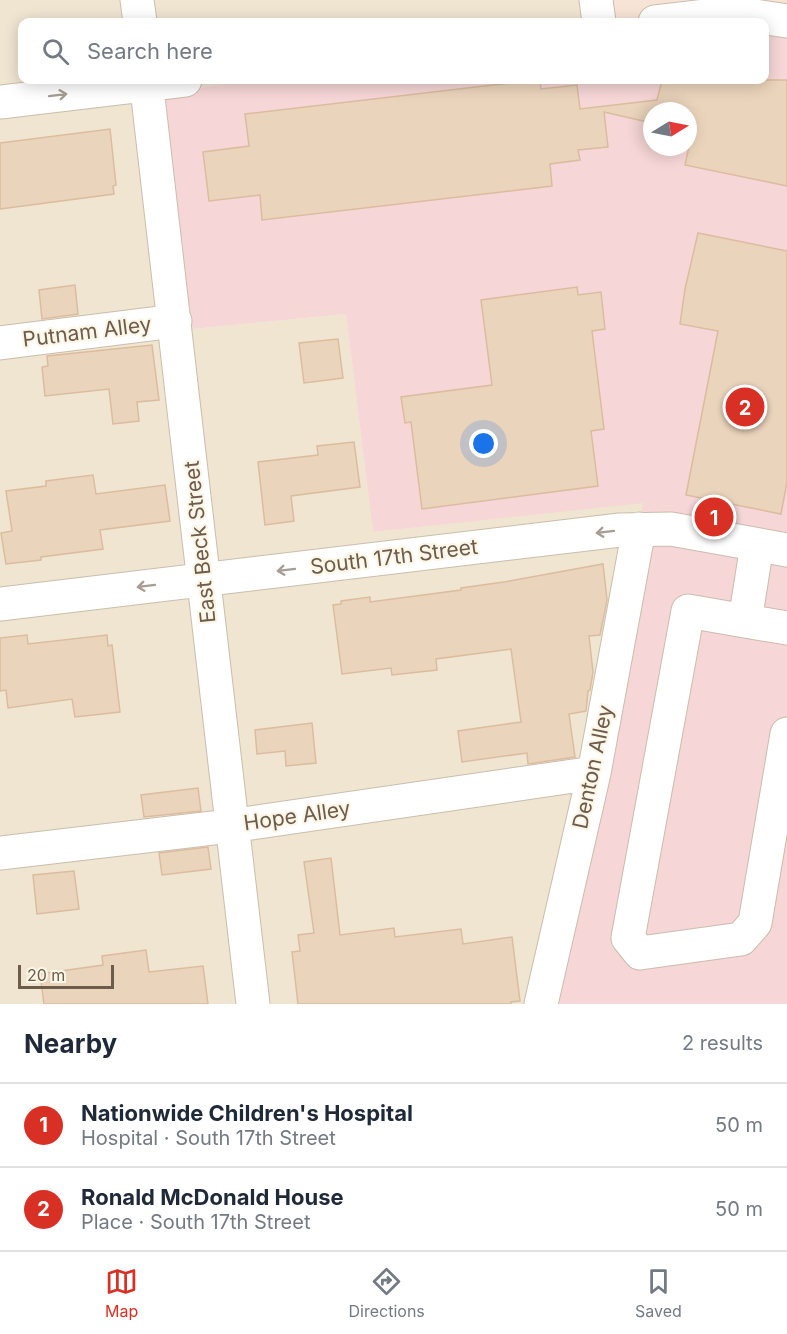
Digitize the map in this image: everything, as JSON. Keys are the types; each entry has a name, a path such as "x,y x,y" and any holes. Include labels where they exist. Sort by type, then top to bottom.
{"street":[{"path":"137,0 139,18"},
{"path":"596,0 598,18"},
{"path":"689,18 714,15 743,7 787,21"},
{"path":"0,102 132,84"},
{"name":"East Beck Street","path":"147,84 230,826 253,1004"},
{"name":"Putnam Alley","path":"0,343 175,321"},
{"name":"Denton Alley","path":"541,1004 594,773 639,529"},
{"name":"South 17th Street","path":"0,604 620,530 671,529 772,548"},
{"path":"745,621 772,548"},
{"path":"787,628 688,611 628,938 640,953 741,939 755,923 787,734"},
{"name":"Hope Alley","path":"0,853 230,826 594,773"}],"shaded area":[{"path":"0,0 595,0 597,18 18,18 18,84 227,84 164,93 192,329 346,314 373,532 644,502 547,1004 0,1004"},
{"path":"595,0 787,0 787,9 768,5 666,18 597,18"},
{"path":"768,5 787,9 787,1004 547,1004 643,503 373,532 346,314 192,329 164,93 227,84 769,84 769,18 666,18"}],"building":[{"path":"769,80 787,80 787,186 685,165 687,156 697,156 697,102 643,102 643,121 604,112 608,147 578,150 580,160 550,164 552,186 262,220 260,195 209,201 203,152 249,146 245,114 501,84 540,84 541,89 577,85 580,109 657,100 661,84 769,84"},
{"path":"110,129 116,185 113,186 114,194 0,209 0,143"},
{"path":"698,233 787,251 787,482 781,514 686,495 718,331 680,324 685,289"},
{"path":"75,285 78,314 42,319 39,290"},
{"path":"577,287 578,295 601,292 605,329 592,331 604,429 591,431 598,486 422,509 411,422 405,423 401,397 492,385 481,300"},
{"path":"338,339 343,378 304,383 299,343"},
{"path":"152,345 159,400 137,402 139,421 113,424 109,389 45,396 42,367 48,366 47,356"},
{"path":"354,442 360,487 291,496 294,521 265,525 258,462 318,455 317,446"},
{"path":"93,475 96,494 165,485 170,521 100,530 103,549 6,564 1,533 12,531 6,491 46,486 46,481"},
{"path":"603,564 607,600 600,635 589,636 593,672 586,711 569,714 575,757 528,764 527,753 462,762 458,731 521,722 511,649 436,659 437,670 392,675 391,668 342,674 333,605 341,604 341,601 370,597 370,602 461,590 461,588"},
{"path":"27,635 28,644 107,635 108,646 112,645 120,712 75,717 72,699 8,708 6,690 0,691 0,638"},
{"path":"312,723 316,763 286,766 285,751 257,754 255,730"},
{"path":"198,788 201,811 144,817 141,795"},
{"path":"208,847 211,869 162,875 159,853"},
{"path":"331,858 340,935 394,928 395,937 461,929 463,944 512,937 520,1001 511,1002 511,1004 298,1004 292,952 300,951 298,935 314,933 304,862"},
{"path":"74,871 79,909 37,914 33,875"},
{"path":"146,950 149,972 203,966 208,1004 44,1004 40,974 103,965 102,956"}],"place":[{"name":"Ronald McDonald House","path":"745,407"},
{"name":"Nationwide Children's Hospital","path":"714,517"}]}
